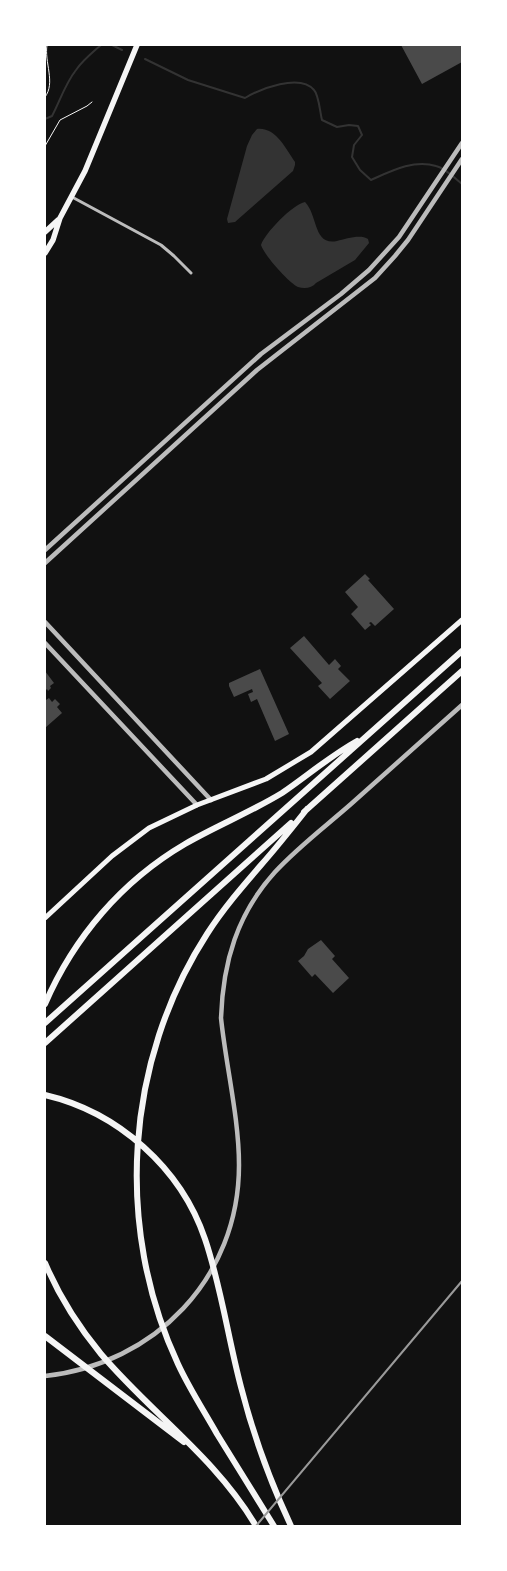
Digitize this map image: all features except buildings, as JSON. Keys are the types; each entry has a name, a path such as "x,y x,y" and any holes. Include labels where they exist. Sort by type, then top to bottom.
{"highway":[{"path":"45,1023 462,651"},
{"path":"45,1043 462,671"},
{"path":"45,1004 65,964 90,927 114,899 140,876 184,845 282,793 336,753 366,736"},
{"path":"274,1526 188,1384 169,1343 154,1300 144,1258 138,1214 136,1168 142,1101 152,1057 166,1015 184,975 206,935 228,904 307,809"},
{"path":"45,1095 77,1105 115,1125 146,1149 168,1172 193,1212 205,1238 241,1387 264,1460 291,1526"},
{"path":"45,1263 64,1302 88,1337 120,1374 199,1453 234,1494 256,1526"},
{"path":"45,1336 199,1453"}],"main road":[{"path":"45,253 53,240 60,218 85,171 136,46"},
{"path":"45,232 60,218"},
{"path":"45,918 129,842 149,828 266,778 311,752 462,620"}],"street":[{"path":"45,550 261,354 341,294 369,270 399,237 462,144"},
{"path":"45,563 262,366 375,278 408,240 461,161"},
{"path":"71,197 161,245 191,273"},
{"path":"45,622 211,800"},
{"path":"45,643 197,806"},
{"path":"45,1376 77,1371 103,1363 133,1349 159,1331 182,1310 205,1282 227,1235 238,1192 239,1154 221,1018 222,996 228,958 245,915 263,887 289,858 462,706"}],"path":[{"path":"45,97 50,90 46,62 47,45"},
{"path":"45,146 60,120 92,102"}],"shaded area":[{"path":"257,129 270,131 275,135 288,151 295,165 293,171 235,222 228,223 227,219 247,146"},
{"path":"305,202 324,239 337,241 361,237 368,239 369,243 355,260 308,288 298,287 283,275 261,245 268,233 280,220 294,208"}],"waterway":[{"path":"45,119 52,116 69,81 79,66 101,45"},
{"path":"112,45 122,50"},
{"path":"145,59 188,80 245,98 280,84 299,83 308,85 316,92 322,120 337,127 358,126 362,135 354,145 352,157 360,170 371,180 403,167 428,164 443,169 462,184"}],"railway":[{"path":"256,1526 462,1281"}]}
